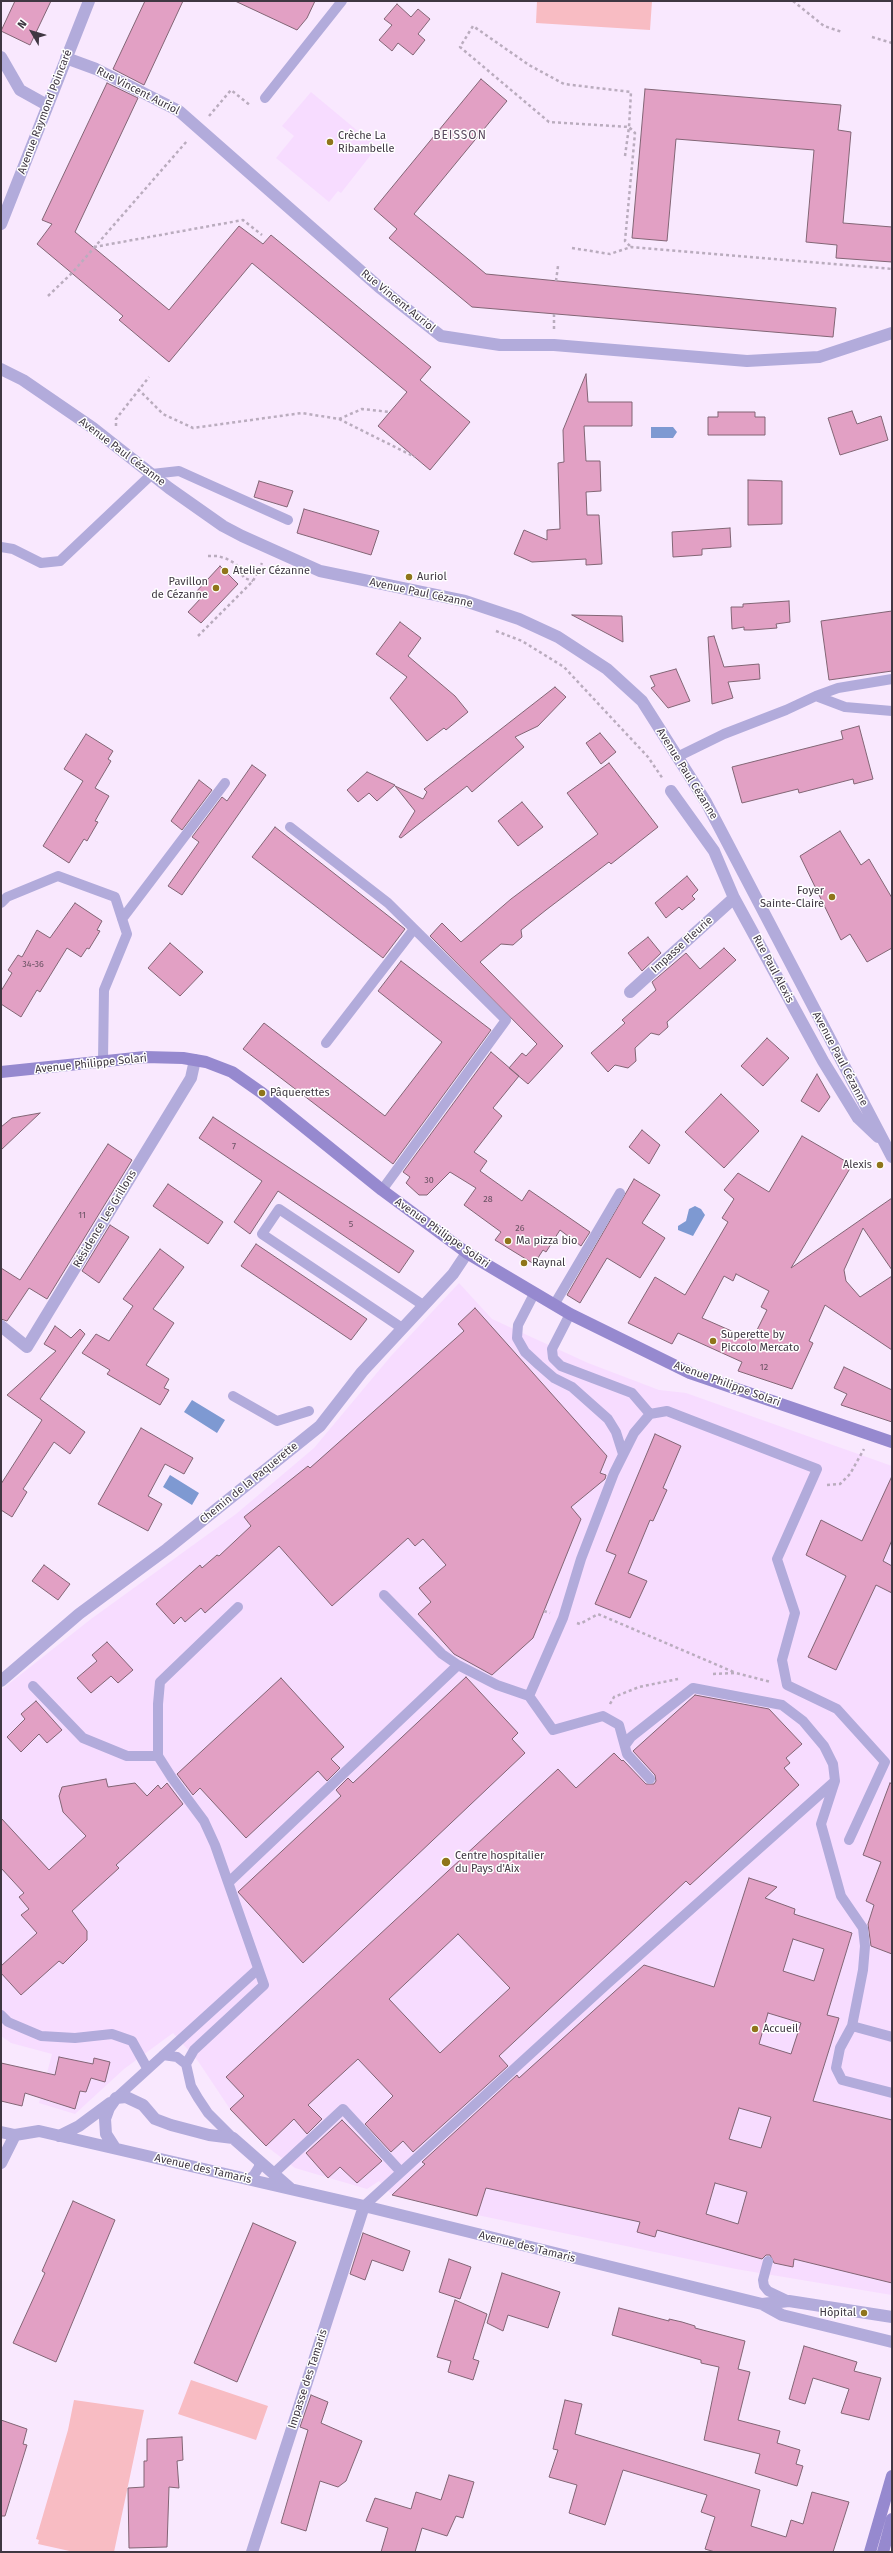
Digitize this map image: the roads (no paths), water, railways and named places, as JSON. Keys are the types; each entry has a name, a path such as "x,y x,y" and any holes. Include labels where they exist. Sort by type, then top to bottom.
{"main road":[{"name":"Avenue Philippe Solari","path":"1,1072 52,1068 145,1057 195,1060 232,1072 382,1190 467,1253 534,1294 570,1314 690,1372 892,1442"},
{"path":"870,2552 892,2476"},
{"path":"883,2552 892,2519"}],"street":[{"name":"Avenue Raymond Poincaré","path":"1,224 89,1"},
{"path":"1,57 20,90 47,105"},
{"name":"Rue Vincent Auriol","path":"66,58 96,69 179,111 379,286 441,336 500,345 554,345 747,361 819,357 892,333"},
{"name":"Avenue Paul Cézanne","path":"1,369 23,380 116,446 223,526 320,571 465,601 519,619 558,638 607,669 642,701 706,802 892,1157"},
{"name":"Rue Paul Alexis","path":"671,791 714,851 734,898 823,1061 858,1118 883,1141"},
{"name":"Impasse Fleurie","path":"630,992 734,898"},
{"name":"Résidence Les Grillons","path":"1,1326 27,1347 191,1078 195,1060"},
{"name":"Chemin de la Paquerette","path":"3,1676 80,1614 167,1549 320,1426 362,1372 453,1274 467,1253"},
{"path":"59,2136 95,2116 116,2098 126,2097 136,2100 155,2119 170,2125 209,2135 233,2138"},
{"path":"114,2148 106,2134 105,2119 109,2108 116,2098"},
{"name":"Avenue des Tamaris","path":"15,2135 39,2131 364,2206 762,2304 782,2315 892,2342"},
{"path":"1,2132 15,2135 1,2163"},
{"name":"Avenue des Tamaris","path":"233,2138 291,2190"},
{"name":"Impasse des Tamaris","path":"252,2552 364,2206"},
{"name":"Avenue des Tamaris","path":"762,2304 789,2301 892,2317"}],"lane":[{"path":"265,98 342,1"},
{"path":"1,547 13,549 41,563 60,561 152,474 179,471 288,520"},
{"path":"678,757 724,734 786,710 816,696 838,688 892,679"},
{"path":"816,696 846,707 892,711"},
{"path":"122,919 225,783"},
{"path":"290,827 388,903 506,1020 382,1190"},
{"path":"1,902 7,897 58,876 114,897 127,934 104,990 103,1061"},
{"path":"326,1043 414,929"},
{"path":"554,1305 620,1194"},
{"path":"402,1328 262,1234 279,1209 423,1305"},
{"path":"534,1294 518,1325 517,1338 525,1352 539,1365 554,1378 572,1387 608,1419 616,1432 623,1454"},
{"path":"570,1314 552,1349 553,1358 561,1366 632,1393 650,1414"},
{"path":"233,1396 277,1421 309,1411"},
{"path":"529,1696 563,1618 581,1559 614,1473 634,1433 650,1414 667,1411 817,1469 777,1559 795,1613 782,1660 787,1686 837,1709 885,1762 849,1840"},
{"path":"384,1595 442,1654 458,1665 497,1685 529,1696 553,1730 603,1716 619,1725 626,1744 627,1754 650,1779"},
{"path":"186,2064 194,2050 264,1985 229,1882 204,1821 172,1778 158,1756 160,1682 238,1608"},
{"path":"229,1882 458,1665"},
{"path":"33,1686 84,1738 127,1756 158,1756"},
{"path":"626,1744 631,1737 693,1688 782,1705 804,1721 824,1746 834,1764 835,1781 821,1824 841,1896 863,1928 865,1946 852,2026 840,2048 836,2068 842,2080 892,2093"},
{"path":"364,2206 607,1984 835,1781"},
{"path":"116,2098 147,2068 258,1969"},
{"path":"1,2015 8,2022 41,2036 75,2038 112,2034 132,2041 147,2068"},
{"path":"852,2026 892,2037"},
{"path":"163,2055 177,2057 186,2064 191,2086 198,2098 208,2113 233,2138"},
{"path":"273,2174 343,2109 401,2172"},
{"path":"243,2178 250,2178 254,2175 259,2167 258,2161"},
{"path":"768,2261 763,2280 764,2286 768,2291 789,2301"}],"water":[{"path":"651,427 673,427 677,432 673,438 651,438"},
{"path":"695,1206 701,1209 705,1215 693,1236 678,1230 678,1226 686,1221 689,1209"},
{"path":"192,1400 225,1420 217,1433 184,1412"},
{"path":"170,1475 199,1493 192,1505 163,1487"}],"place":[{"name":"Crèche La Ribambelle","path":"330,142"},
{"name":"Atelier Cézanne","path":"225,571"},
{"name":"Auriol","path":"409,577"},
{"name":"Pavillon de Cézanne","path":"216,588"},
{"name":"Foyer Sainte-Claire","path":"832,897"},
{"name":"Pâquerettes","path":"262,1093"},
{"name":"Alexis","path":"880,1165"},
{"name":"Ma pizza bio","path":"508,1241"},
{"name":"Raynal","path":"524,1263"},
{"name":"Superette by Piccolo Mercato","path":"713,1341"},
{"name":"Centre hospitalier du Pays d'Aix","path":"446,1862"},
{"name":"Accueil","path":"755,2029"},
{"name":"Hôpital","path":"864,2313"}],"district":[{"name":"BEISSON","path":"460,136"}]}
